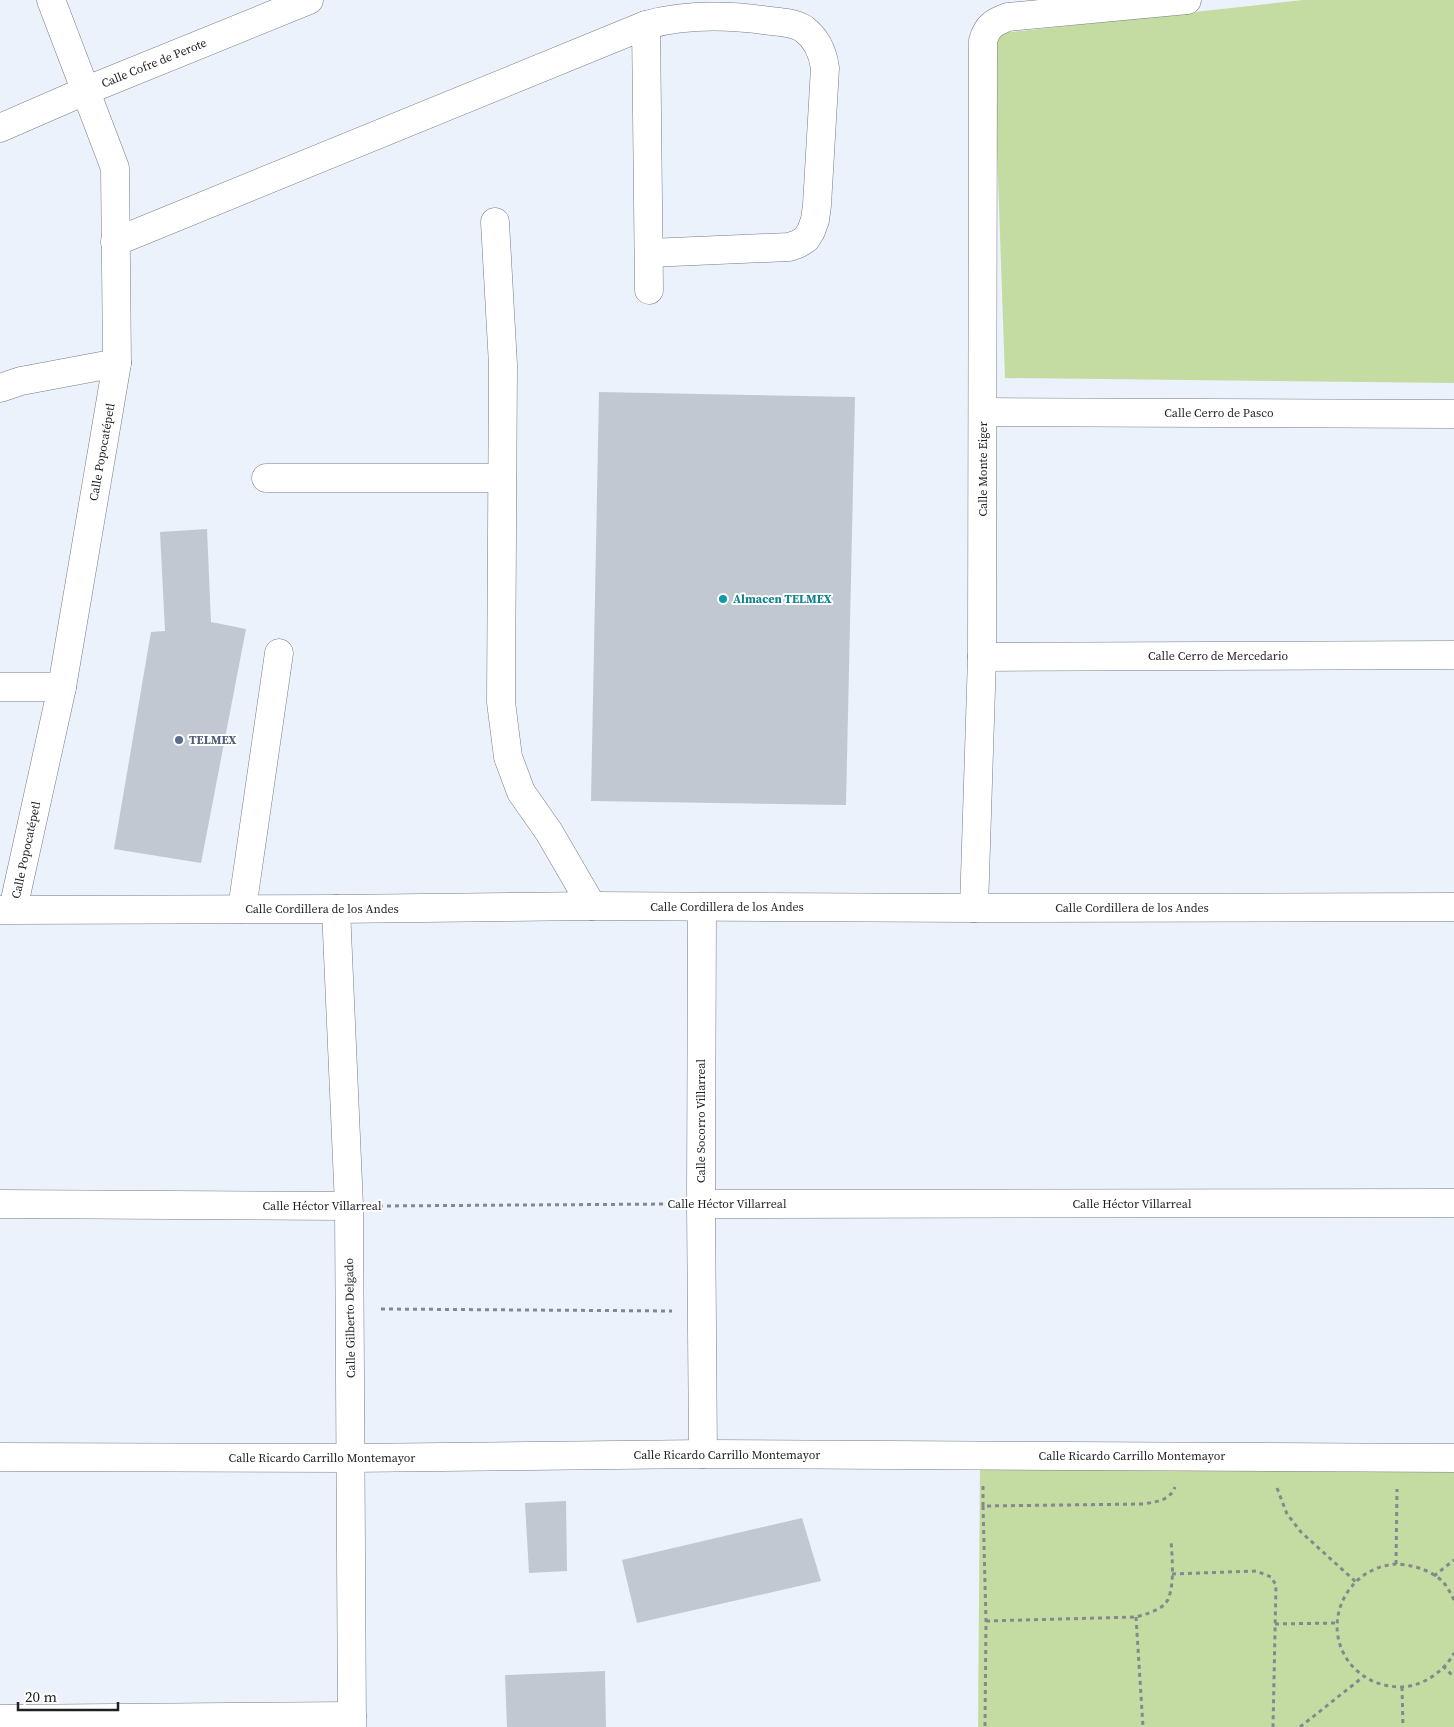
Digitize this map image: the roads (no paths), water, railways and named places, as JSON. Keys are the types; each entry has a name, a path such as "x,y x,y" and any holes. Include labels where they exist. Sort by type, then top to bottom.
{"street":[{"name":"Calle Popocatépetl","path":"7,910 62,687 117,363 114,168 50,0"},
{"name":"Calle Cofre de Perote","path":"0,128 85,91 309,0"},
{"name":"Calle Monte Eiger","path":"974,908 982,656 984,412 983,41 986,31 994,22 1008,17 1187,0"},
{"path":"115,242 646,25 679,19 735,16 787,23 802,28 812,36 821,52 825,68 817,205 811,231 798,244 788,247 649,253"},
{"path":"646,25 649,290"},
{"path":"496,222 503,365 501,702 508,758 521,792 549,832 592,906"},
{"path":"0,388 21,381 117,363"},
{"name":"Calle Cerro de Pasco","path":"984,412 1454,414"},
{"path":"266,478 502,478"},
{"path":"242,909 279,653"},
{"name":"Calle Cerro de Mercedario","path":"982,656 1454,655"},
{"path":"0,687 62,687"},
{"name":"Calle Cordillera de los Andes","path":"7,910 592,906 974,908 1454,907"},
{"name":"Calle Socorro Villarreal","path":"702,907 701,1204 703,1454"},
{"name":"Calle Gilberto Delgado","path":"336,909 349,1206 352,1722"},
{"name":"Calle Héctor Villarreal","path":"701,1204 1454,1203"},
{"name":"Calle Héctor Villarreal","path":"0,1204 349,1206"},
{"name":"Calle Ricardo Carrillo Montemayor","path":"0,1457 351,1458 703,1454 1454,1458"},
{"path":"0,1719 352,1722"}],"place":[{"name":"Almacen TELMEX","path":"723,599"},
{"name":"TELMEX","path":"179,740"}]}
